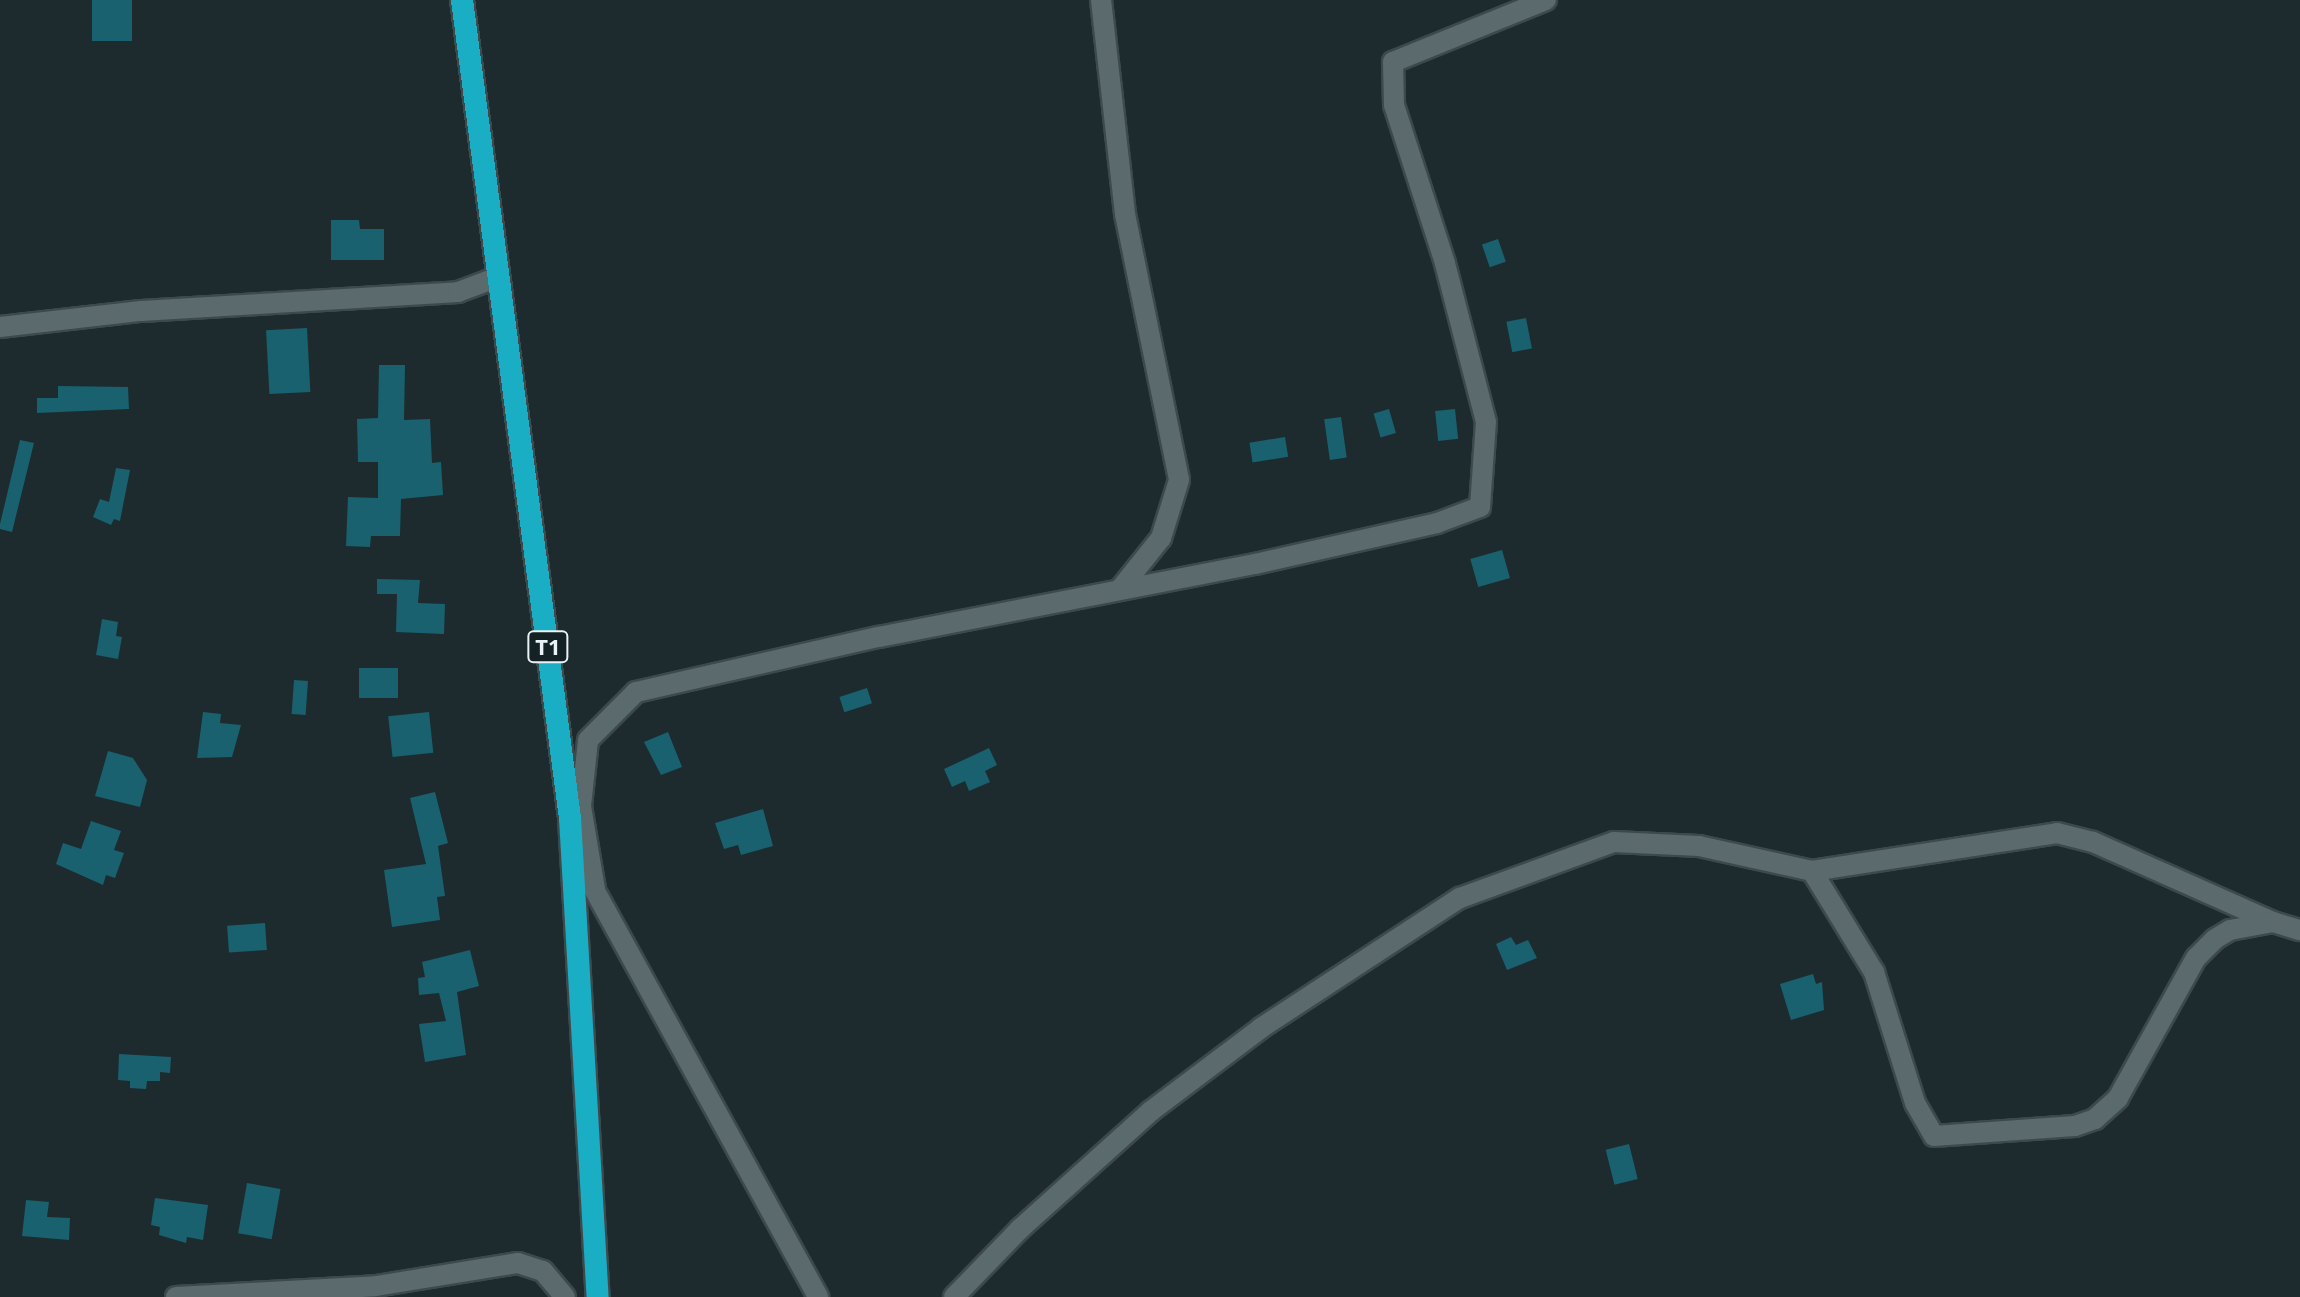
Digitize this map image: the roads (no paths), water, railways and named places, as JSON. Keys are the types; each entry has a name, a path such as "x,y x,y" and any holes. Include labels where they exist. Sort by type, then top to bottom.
{"highway":[{"name":"T1","path":"462,0 572,849 598,1297"}],"street":[{"path":"1101,0 1125,214 1179,480 1161,538 1121,588"},
{"path":"595,889 581,806 588,740 636,692 1381,536 1480,507 1486,422 1445,263 1394,105 1393,62 1546,0"},
{"path":"0,327 141,311 458,292 498,277"},
{"path":"954,1297 1020,1229 1186,1081 1460,898 1614,842 1699,846 1812,871 2057,833 2093,842 2273,922 2300,930"},
{"path":"572,849 818,1297"},
{"path":"1812,871 1874,972 1915,1103 1934,1136 2075,1126 2095,1119 2118,1098 2196,958 2230,930 2273,922"},
{"path":"176,1297 376,1286 518,1263 543,1271 565,1297"}]}
